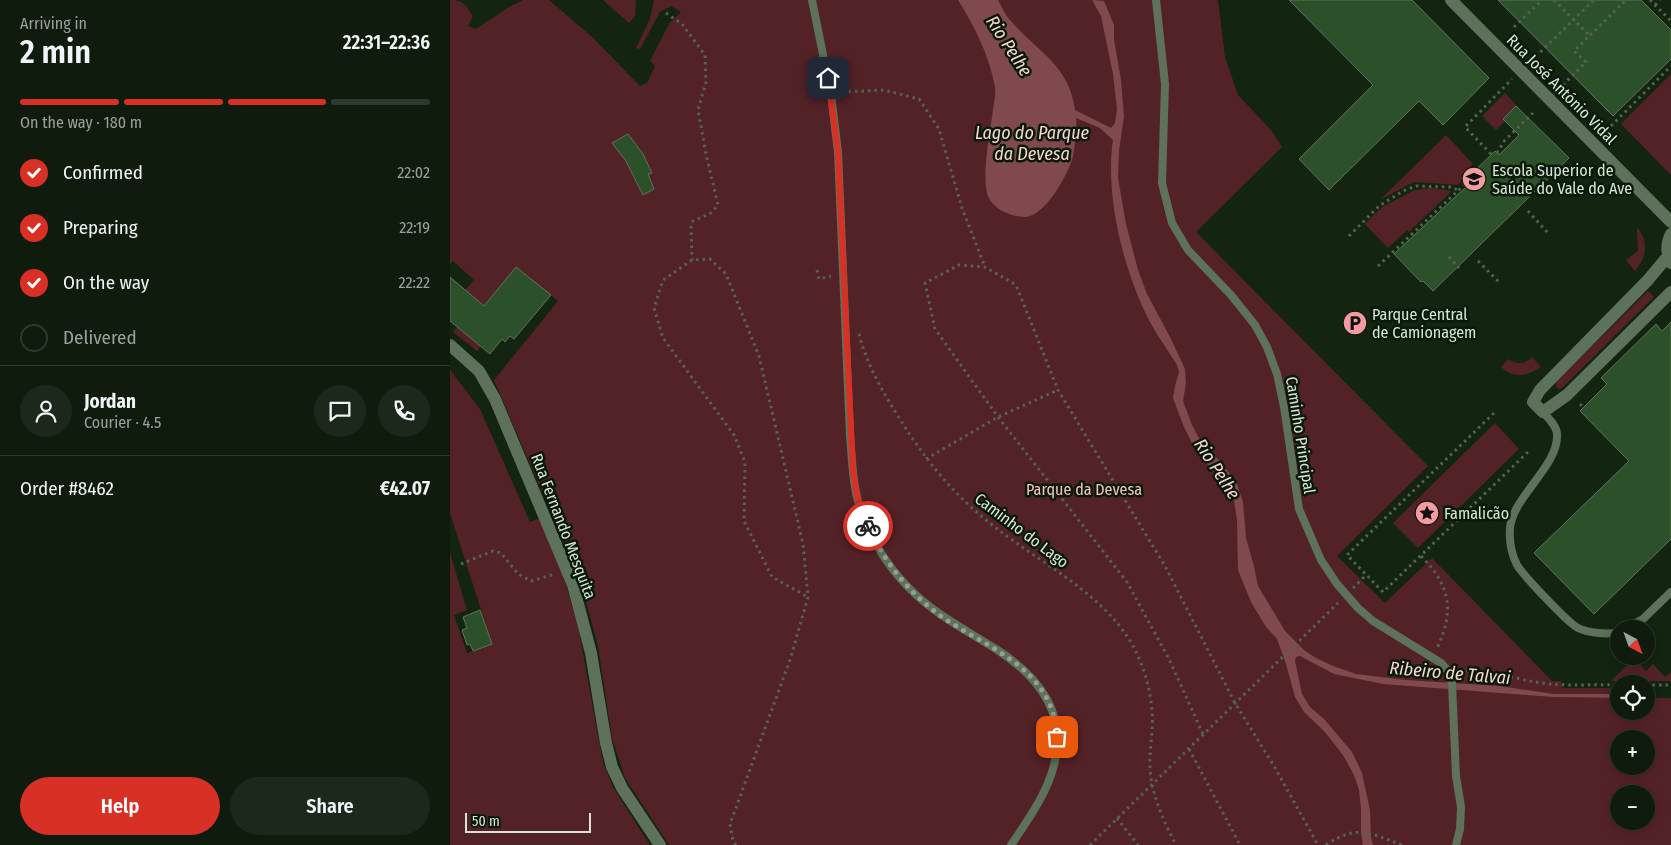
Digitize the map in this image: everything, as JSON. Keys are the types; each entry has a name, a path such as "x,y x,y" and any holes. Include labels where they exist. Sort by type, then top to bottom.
{"street":[{"name":"Rua José António Vidal","path":"1451,0 1671,222"},
{"path":"1671,234 1667,245 1669,259 1540,390 1533,402 1543,412 1568,395 1671,292"},
{"name":"Rua Fernando Mesquita","path":"450,345 470,361 480,371 486,381 563,558 573,585 591,653 606,743 612,766 622,788 660,845"}],"lane":[{"path":"812,0 831,94 838,152 853,471 857,496 874,539 909,588 941,616 998,650 1031,676 1044,693 1054,716 1057,748 1054,766 1046,787 1011,845"},
{"name":"Caminho Principal","path":"1156,0 1165,84 1162,183 1172,223 1188,250 1231,295 1254,325 1267,347 1277,374 1284,407 1299,509 1321,560 1346,595 1373,621 1432,656 1448,671 1452,683 1456,776 1461,807 1460,829 1456,845"},
{"path":"1543,412 1555,427 1557,433 1554,451 1518,508 1510,525 1509,543 1518,566 1566,620 1579,628 1595,632 1610,632"},
{"path":"1641,620 1671,592"}],"path":[{"path":"1514,27 1542,0"},
{"path":"1554,0 1590,36"},
{"path":"1545,47 1594,0"},
{"path":"1563,84 1586,62 1574,51 1626,0"},
{"path":"1650,0 1671,21"},
{"path":"1655,5 1660,0"},
{"path":"666,13 682,24 705,55 706,82 698,110 718,205 711,213 692,221 692,260"},
{"path":"1611,126 1671,66"},
{"path":"831,94 884,90 919,99 939,129 962,208 985,267"},
{"path":"1491,154 1465,128 1502,90"},
{"path":"1497,153 1505,140 1533,113"},
{"path":"1378,266 1464,185"},
{"path":"1349,236 1379,206 1409,188 1432,186 1450,187 1458,190"},
{"path":"1528,212 1548,233"},
{"path":"1449,257 1459,268"},
{"path":"736,845 733,841 730,824 790,660 808,597 803,544 759,356 726,274 710,259 692,260 663,280 654,308 663,338 734,435 745,462 744,521 772,577 808,597"},
{"path":"1478,261 1500,284"},
{"path":"1203,734 1169,659 1126,582 998,417 935,329 925,282 959,265 985,267 1016,284 1058,390 1165,566 1235,703 1274,766 1318,845"},
{"path":"817,270 819,279 844,274"},
{"name":"Caminho do Lago","path":"857,327 861,342 881,388 926,459 952,490 972,509 1099,605 1129,639 1140,659 1147,682 1152,711 1150,766 1152,784 1176,845"},
{"path":"926,459 998,417 1058,390"},
{"path":"1580,404 1583,408"},
{"path":"1494,413 1347,555 1366,575 1383,592 1530,450"},
{"path":"461,564 493,551 501,553 518,574 532,581 561,572"},
{"path":"1421,556 1432,567 1441,582 1446,596 1448,614 1445,631 1432,656"},
{"path":"1360,581 1366,575"},
{"path":"1090,845 1346,595"},
{"path":"1448,671 1468,670 1484,672 1548,684 1610,685"},
{"path":"1655,685 1671,685"},
{"path":"1189,748 1240,845"},
{"path":"1117,818 1138,845"},
{"path":"1326,845 1340,836 1362,831 1402,845"}],"green space":[{"name":"Parque da Devesa","path":"450,0 461,2 466,6 473,16 468,26 476,29 523,0 549,0 591,36 640,86 647,83 655,66 650,61 670,22 681,12 671,6 660,12 640,49 636,48 650,19 654,0 1218,0 1225,57 1238,95 1272,131 1282,147 1196,232 1428,466 1337,556 1385,603 1432,558 1552,681 1561,681 1562,688 1610,688 1610,694 1553,694 1553,697 1610,698 1610,720 1655,720 1655,698 1671,698 1671,845 669,845 625,778 612,738 598,646 581,583 494,380 558,301 516,267 463,331 481,346 477,351 453,332 468,314 465,290 474,280 453,261 450,264","holes":["628,134 643,154 652,172 648,174 654,189 643,195 626,161 612,143"]},
{"path":"603,0 636,0 635,16 629,23"},
{"path":"1671,74 1671,175 1621,124"},
{"path":"1505,93 1519,108 1496,130 1482,116"},
{"path":"1446,135 1473,164 1461,176 1463,179 1458,185 1414,182 1380,200"},
{"path":"1432,188 1452,191 1409,232 1407,230 1388,248 1365,224 1382,207 1415,190"},
{"path":"1637,227 1643,238 1645,249 1642,260 1635,271 1626,260 1638,251"},
{"path":"1648,291 1654,297 1559,389 1556,386 1556,382"},
{"path":"1532,357 1541,367 1526,374 1516,375 1501,367 1508,359 1521,363"},
{"path":"450,370 480,409 530,522 540,518 563,575 578,626 603,763 613,787 650,845 450,845 450,553 467,610 454,615 467,653 492,644 450,513"},
{"path":"1495,423 1519,449 1418,548 1393,523"},
{"path":"1627,665 1640,665 1646,671 1654,665 1665,677 1671,672 1671,681 1655,681 1655,675 1617,675"}],"water":[{"path":"958,0 998,0 1008,18 1059,69 1072,94 1075,110 1111,128 1115,123 1117,109 1113,74 1101,16 1092,0 1104,1 1114,25 1114,40 1121,80 1124,116 1119,151 1118,178 1126,224 1138,270 1147,294 1185,369 1186,383 1183,401 1192,425 1202,444 1221,462 1237,484 1243,502 1246,538 1258,586 1285,631 1304,650 1316,658 1356,674 1406,680 1500,686 1553,694 1610,694 1610,698 1553,697 1383,684 1334,674 1300,656 1296,657 1295,661 1302,694 1310,707 1324,719 1352,752 1362,773 1370,810 1373,845 1363,845 1359,790 1354,775 1343,755 1325,732 1304,712 1295,697 1277,639 1266,627 1251,602 1238,570 1237,520 1234,500 1227,487 1196,451 1173,398 1179,372 1177,365 1145,312 1129,272 1117,228 1111,183 1113,140 1100,128 1076,118 1075,142 1071,163 1062,182 1049,201 1034,215 1026,217 1008,214 997,208 989,199 985,174 995,87 981,42"}],"building":[{"path":"1289,0 1412,0 1489,78 1443,125 1419,101 1329,190 1299,159 1373,85"},
{"path":"1498,0 1641,0 1671,30 1671,59 1613,116"},
{"path":"1516,106 1569,158 1433,291 1423,281 1421,282 1394,254 1466,187 1462,183 1495,151 1499,155 1519,135 1503,119"},
{"path":"628,134 643,154 652,173 648,174 654,189 643,195 626,161 612,143"},
{"path":"516,267 551,295 514,339 510,336 505,342 502,339 490,354 450,321 450,277 484,306"},
{"path":"1671,322 1671,539 1594,614 1534,553 1629,461 1580,411 1607,384 1601,378 1656,324 1662,331"},
{"path":"480,610 492,644 473,651 470,644 467,645 462,630 467,628 463,617"}],"way so far":[{"path":"868,526 884,556 909,588 941,616 998,650 1031,676 1050,705 1054,716 1057,737"}],"place":[{"name":"Escola Superior de Saúde do Vale do Ave","path":"1474,179"},
{"name":"Parque Central de Camionagem","path":"1355,323"},
{"name":"Famalicão","path":"1427,513"}],"route":[{"path":"828,78 838,152 853,471 857,496 868,526"}],"water label":[{"name":"Rio Pelhe","path":"1009,46"},
{"name":"Lago do Parque da Devesa","path":"1032,143"},
{"name":"Rio Pelhe","path":"1217,469"},
{"name":"Ribeiro de Talvai","path":"1450,673"}]}
